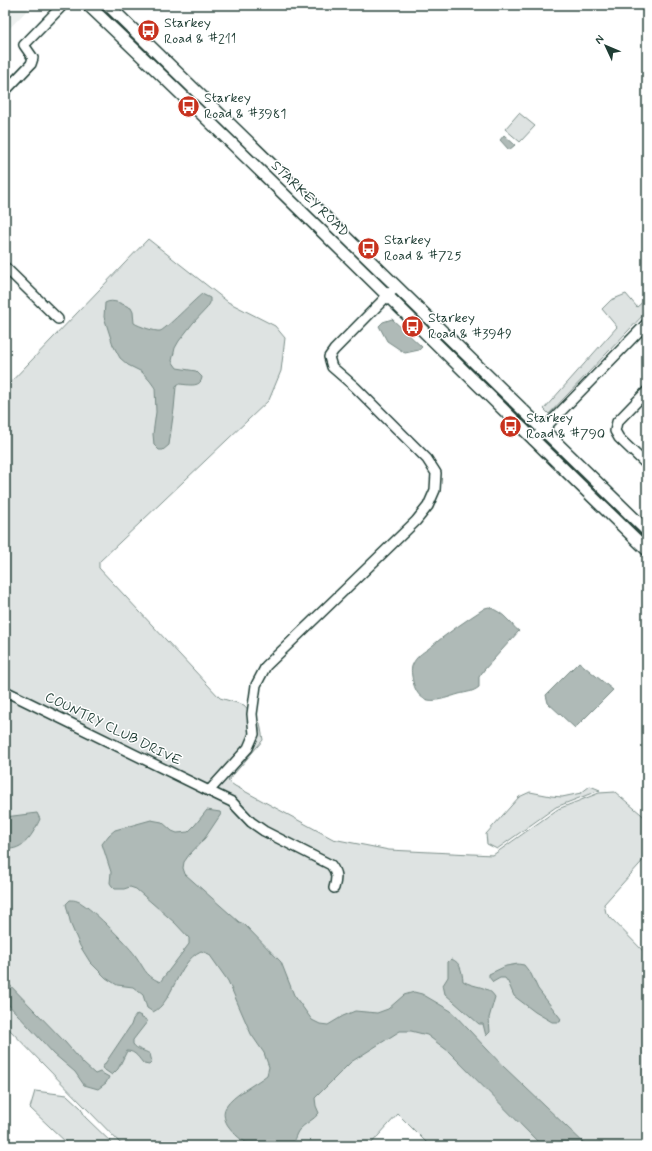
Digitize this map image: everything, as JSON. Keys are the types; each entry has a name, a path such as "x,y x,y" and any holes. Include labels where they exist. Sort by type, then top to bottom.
{"main road":[{"name":"STARKEY ROAD","path":"88,5 166,79 647,550"},
{"name":"STARKEY ROAD","path":"108,5 647,531"}],"street":[{"path":"5,85 8,88 31,64 33,58 24,45 63,5"},
{"path":"5,267 58,319"},
{"path":"209,791 248,748 254,734 252,714 256,685 266,666 416,521 428,506 435,490 436,473 427,459 355,387 332,367 329,357 396,287"},
{"path":"533,440 647,323"},
{"path":"647,391 617,422 615,431 619,438 647,465"},
{"name":"COUNTRY CLUB DRIVE","path":"5,691 221,798 232,802 251,822 264,831 331,865 335,871 337,879 334,888"}],"shaded area":[{"path":"5,5 32,5 5,33"},
{"path":"519,113 535,126 520,142 505,129"},
{"path":"504,135 515,145 509,150 500,140"},
{"path":"148,239 228,302 275,326 285,338 281,371 269,400 99,562 99,568 220,698 244,705 260,723 263,740 228,781 333,839 389,850 493,855 558,809 599,793 615,792 647,819 647,856 604,904 606,913 647,955 647,1146 430,1146 398,1114 369,1146 123,1146 5,1025 5,388"},
{"path":"202,294 210,298 210,303 179,341 175,348 172,361 177,368 196,371 202,377 201,381 196,384 189,385 178,384 176,387 169,445 163,450 159,450 154,445 153,434 156,412 155,388 142,372 128,365 120,358 113,345 104,317 105,303 111,301 131,308 134,323 155,331 160,331 163,330"},
{"path":"626,294 637,307 647,298 647,311 549,414 544,409 617,327 602,309 611,300"},
{"path":"392,319 422,347 419,350 405,353 387,341 379,326 383,322"},
{"path":"489,607 502,614 519,631 479,677 479,687 472,691 438,700 425,699 420,696 416,691 411,670 416,659 456,628 485,608"},
{"path":"579,662 613,690 575,728 548,703 546,695"},
{"path":"590,786 600,790 556,807 497,849 487,844 486,834 519,797 530,792 562,797 581,793"},
{"path":"207,810 220,812 221,814 205,838 184,862 183,868 185,874 239,922 244,924 281,962 294,995 312,1020 320,1024 328,1025 355,1011 377,1013 388,1009 404,995 414,992 422,994 451,1011 503,1066 587,1146 542,1146 448,1051 427,1035 411,1031 400,1031 351,1062 315,1098 319,1113 315,1118 299,1130 293,1143 289,1146 256,1146 249,1144 236,1135 226,1123 224,1117 225,1109 234,1098 267,1075 269,1067 264,1053 251,1034 228,981 209,954 201,951 193,956 186,964 166,1000 153,1012 147,1008 143,995 133,987 117,985 106,978 90,962 80,946 71,925 66,904 70,900 75,900 90,909 124,942 135,955 147,974 160,982 189,944 189,938 175,923 136,889 130,887 115,889 112,886 110,883 111,872 102,844 115,830 151,820 162,822 172,831 177,833 188,832"},
{"path":"37,813 40,819 31,836 18,847 5,849 5,817"},
{"path":"451,959 459,965 463,981 489,990 495,997 489,1018 490,1032 486,1036 483,1024 479,1024 445,994 443,985 448,977 448,962"},
{"path":"518,964 524,965 531,974 538,989 561,1019 560,1022 552,1022 535,1012 514,996 505,978 500,978 493,982 489,977 489,974 506,966"},
{"path":"5,980 65,1042 83,1063 95,1074 100,1072 109,1077 106,1083 98,1089 84,1085 75,1072 54,1054 5,1001"},
{"path":"137,1014 147,1020 147,1022 133,1040 133,1044 139,1049 150,1054 152,1062 149,1065 144,1064 133,1052 127,1051 118,1069 112,1075 102,1068"},
{"path":"35,1091 67,1095 81,1108 85,1117 115,1146 69,1145 30,1108"}],"place":[{"name":"Starkey Road & #211","path":"148,31"},
{"name":"Starkey Road & #3981","path":"188,106"},
{"name":"Starkey Road & #725","path":"368,248"},
{"name":"Starkey Road & #3949","path":"413,326"},
{"name":"Starkey Road & #790","path":"510,426"}]}
